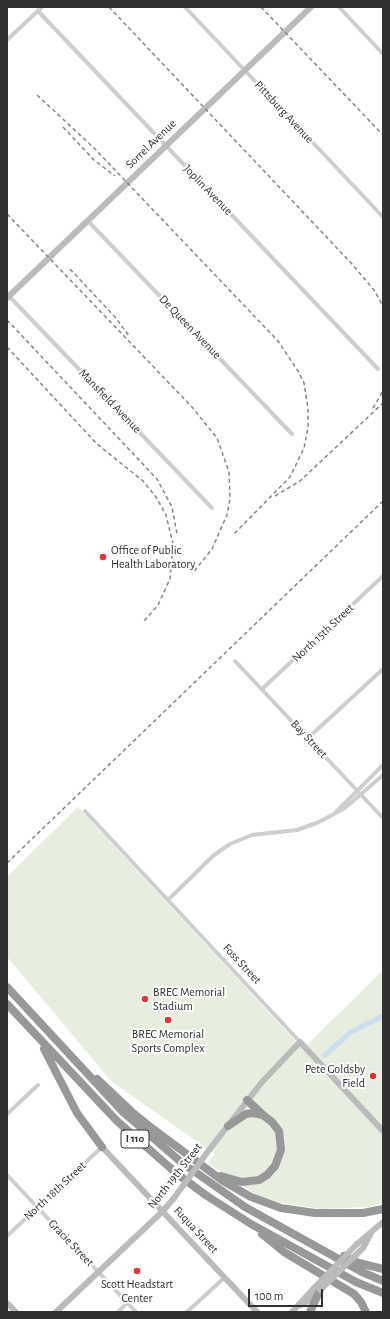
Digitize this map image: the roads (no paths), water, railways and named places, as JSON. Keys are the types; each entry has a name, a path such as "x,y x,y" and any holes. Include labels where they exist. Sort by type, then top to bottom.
{"highway":[{"name":"I 110","path":"7,987 123,1112 180,1162 235,1200 285,1230 362,1272 383,1281"},
{"name":"I 110","path":"7,1004 109,1114 157,1158 206,1196 251,1224 356,1282 383,1293"},
{"path":"35,1035 54,1066 77,1114 102,1147"},
{"path":"87,1072 106,1085 141,1120 235,1189 274,1206 298,1211 327,1214 363,1213 383,1209"},
{"path":"191,1157 230,1179 248,1182 262,1178 275,1166 282,1150 279,1132 266,1116 247,1100"},
{"path":"228,1126 242,1116 250,1113 266,1116"},
{"path":"251,1224 284,1252 354,1294 362,1302 366,1312"},
{"path":"285,1230 328,1247 352,1260 383,1269"},
{"path":"310,1312 317,1289"}],"street":[{"path":"7,40 42,7"},
{"name":"Pittsburg Avenue","path":"185,7 383,217"},
{"name":"Sorrel Avenue","path":"8,296 311,7"},
{"path":"338,7 383,54"},
{"name":"Joplin Avenue","path":"38,11 378,370"},
{"name":"De Queen Avenue","path":"88,220 292,434"},
{"name":"Mansfield Avenue","path":"8,296 212,508"},
{"name":"North 15th Street","path":"262,689 383,576"},
{"name":"Bay Street","path":"235,661 383,818"},
{"path":"308,738 383,669"},
{"path":"334,814 383,765"},
{"path":"168,900 214,856 230,844 256,834 301,829 325,820 362,795 383,775"},
{"name":"Foss Street","path":"85,811 383,1132"},
{"name":"North 19th Street","path":"56,1312 163,1212 247,1100 267,1076 300,1042"},
{"path":"7,1114 38,1085"},
{"name":"North 18th Street","path":"7,1236 102,1147"},
{"name":"Fuqua Street","path":"102,1147 257,1312"},
{"name":"Gracie Street","path":"7,1175 136,1312"},
{"path":"292,1312 298,1306 305,1303 356,1244 383,1222"},
{"path":"317,1289 363,1248 371,1233"},
{"path":"187,1312 225,1277"},
{"path":"7,1303 16,1312"},
{"path":"118,1312 128,1303"}],"waterway":[{"path":"325,1055 351,1032 383,1016"}],"railway":[{"path":"109,7 352,264 374,290 383,306"},
{"path":"261,7 383,135"},
{"path":"37,95 95,149 278,341 298,371 304,383 308,408 308,428 304,448 290,477 234,534"},
{"path":"63,127 94,160 115,176"},
{"path":"7,214 192,407 217,438 229,472 230,499 227,515 212,549 192,574"},
{"path":"70,269 115,317 130,337"},
{"path":"7,320 157,479 172,507 177,534"},
{"path":"7,347 97,444 143,481 156,497 166,515 173,544 170,579 158,605 144,621"},
{"path":"373,408 383,391"},
{"path":"275,496 300,481 383,403"},
{"path":"7,863 383,501"}],"place":[{"name":"Office of Public Health Laboratory","path":"103,557"},
{"name":"BREC Memorial Stadium","path":"145,999"},
{"name":"BREC Memorial Sports Complex","path":"168,1020"},
{"name":"Pete Goldsby Field","path":"373,1076"},
{"name":"Scott Headstart Center","path":"137,1271"}]}
